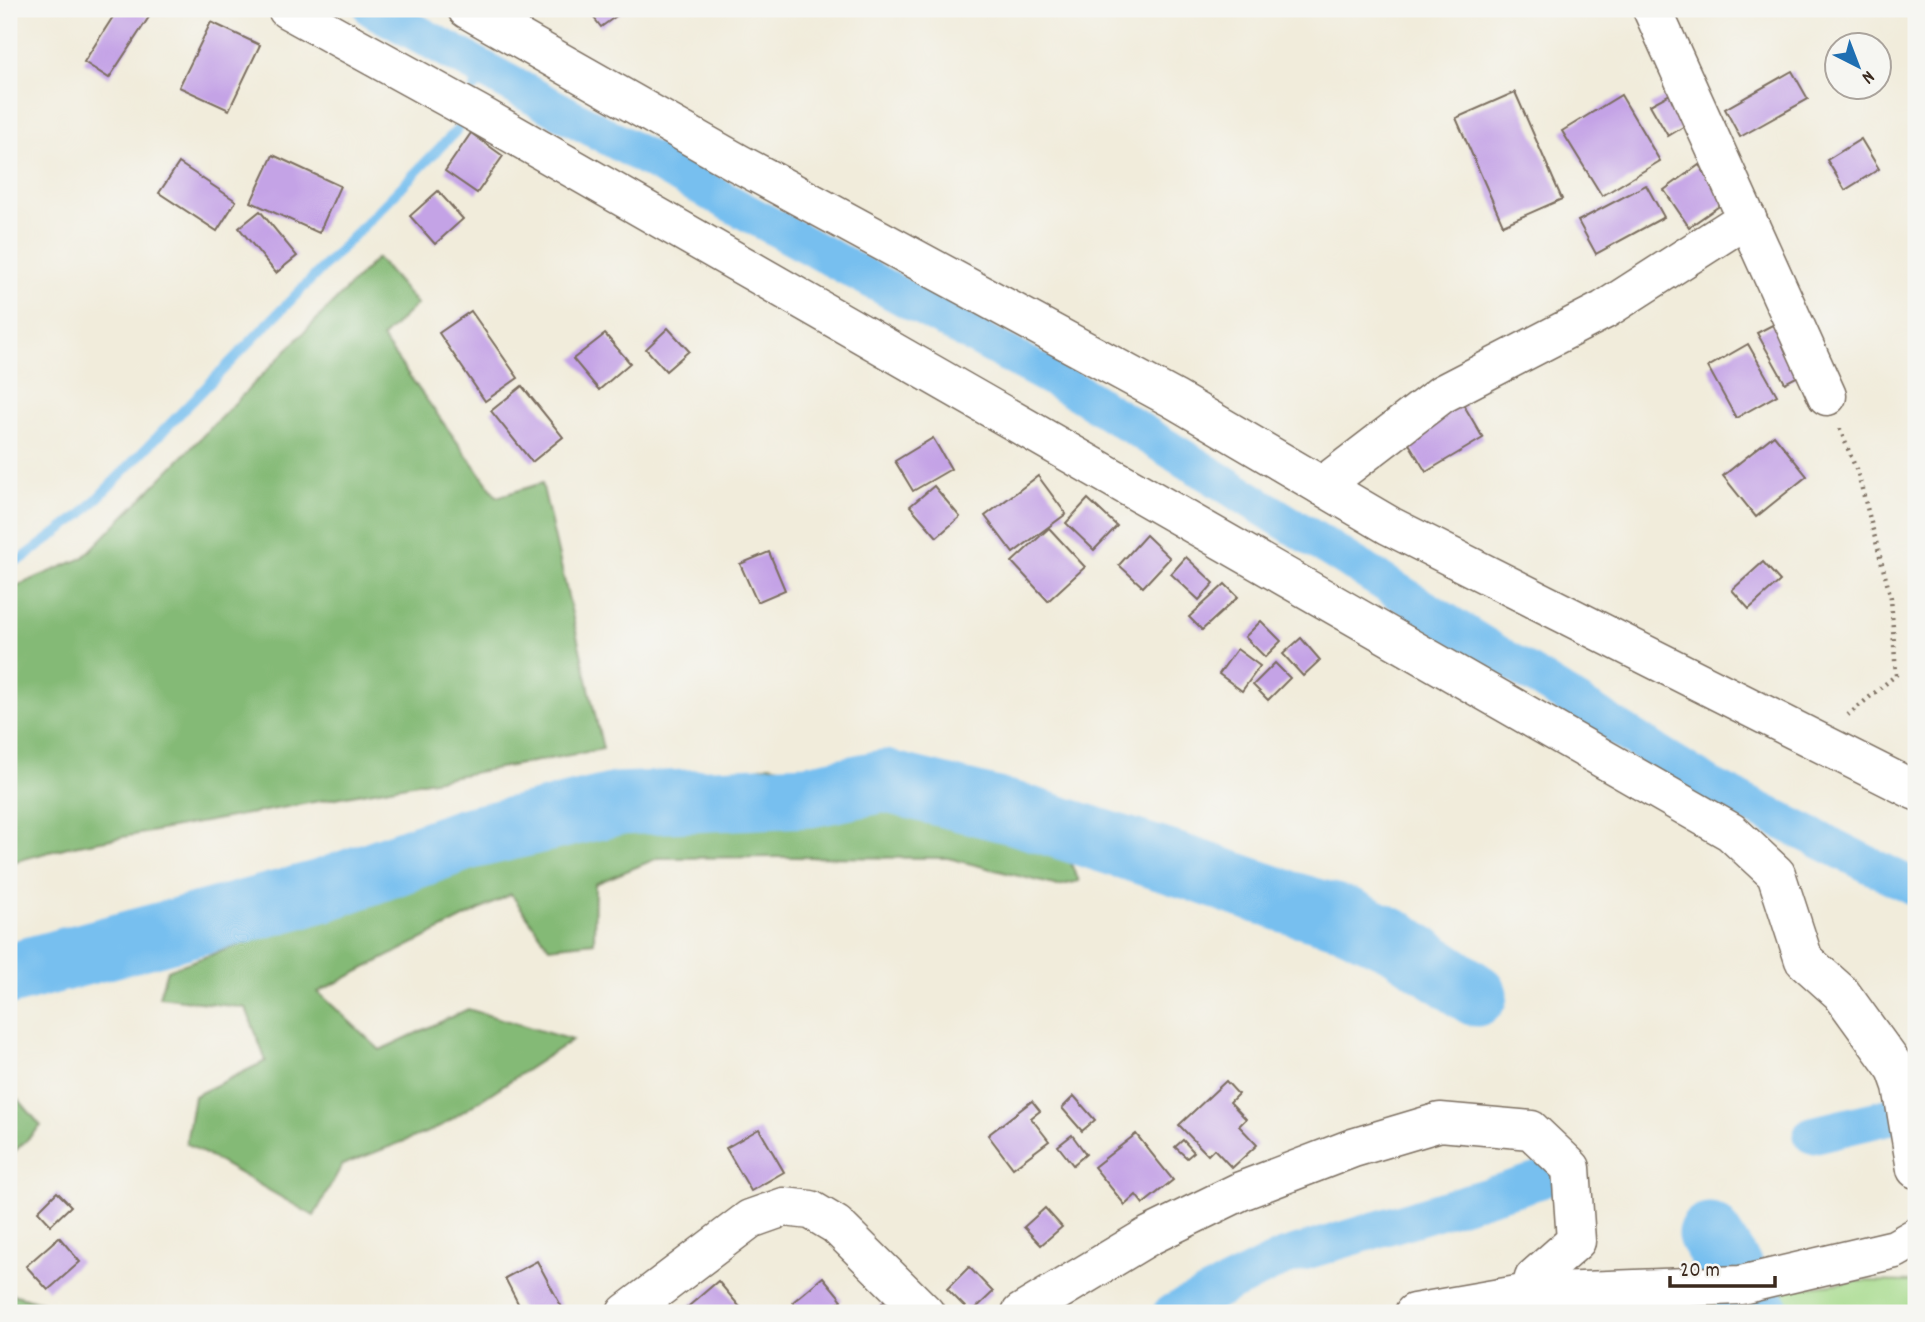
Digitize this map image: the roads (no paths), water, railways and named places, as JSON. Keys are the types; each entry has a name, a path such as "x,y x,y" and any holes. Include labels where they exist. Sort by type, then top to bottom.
{"street":[{"path":"286,9 478,114 1731,832 1776,874 1804,960 1841,993 1896,1069 1902,1087 1915,1169"},
{"path":"467,9 524,22 738,163 1174,399 1390,526 1916,790"},
{"path":"1652,9 1827,396"},
{"path":"1322,486 1442,394 1604,310 1747,218"},
{"path":"1021,1313 1149,1236 1241,1191 1353,1148 1440,1122 1531,1130 1571,1168 1576,1241 1534,1278 1526,1303"},
{"path":"626,1313 750,1219 785,1207 811,1210 836,1226 925,1313"},
{"path":"1414,1313 1741,1285 1895,1249 1916,1237"}],"waterway":[{"path":"373,9 1079,393 1709,785 1916,888"},
{"path":"474,88 486,72"},
{"path":"9,563 23,558 82,514 458,129"},
{"path":"9,974 321,891 466,839 617,804 809,796 884,781 1017,814 1348,919 1399,943 1476,995"},
{"path":"1812,1135 1916,1110"},
{"path":"1171,1313 1283,1258 1541,1180"},
{"path":"1709,1234 1759,1313"}]}
